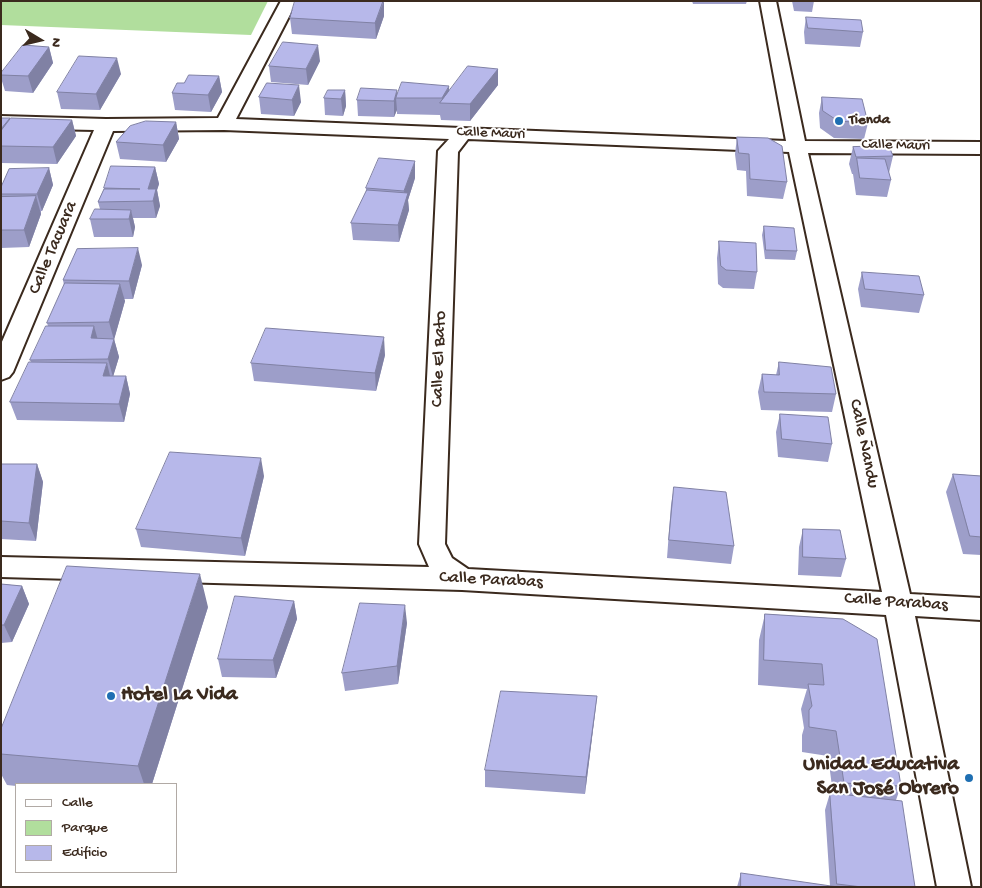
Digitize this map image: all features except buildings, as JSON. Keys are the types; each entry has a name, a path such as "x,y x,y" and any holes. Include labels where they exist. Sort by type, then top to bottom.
{"street":[{"path":"224,124 290,1"},
{"name":"Calle Ñandu","path":"768,1 797,147 898,603 954,887"},
{"name":"Calle Mauri","path":"1,122 106,125 224,124 797,147 981,148"},
{"name":"Calle Tacuara","path":"1,372 106,125"},
{"path":"403,132 432,141 448,150 464,133"},
{"name":"Calle El Bato","path":"448,150 432,544 442,564 462,579"},
{"name":"Calle Parabas","path":"1,567 462,579 981,609"}],"green space":[{"path":"1,1 268,1 251,35 1,25"}],"place":[{"name":"Tienda","path":"839,121"},
{"name":"Hotel La Vida","path":"111,696"},
{"name":"Unidad Educativa San José Obrero","path":"969,778"}]}
